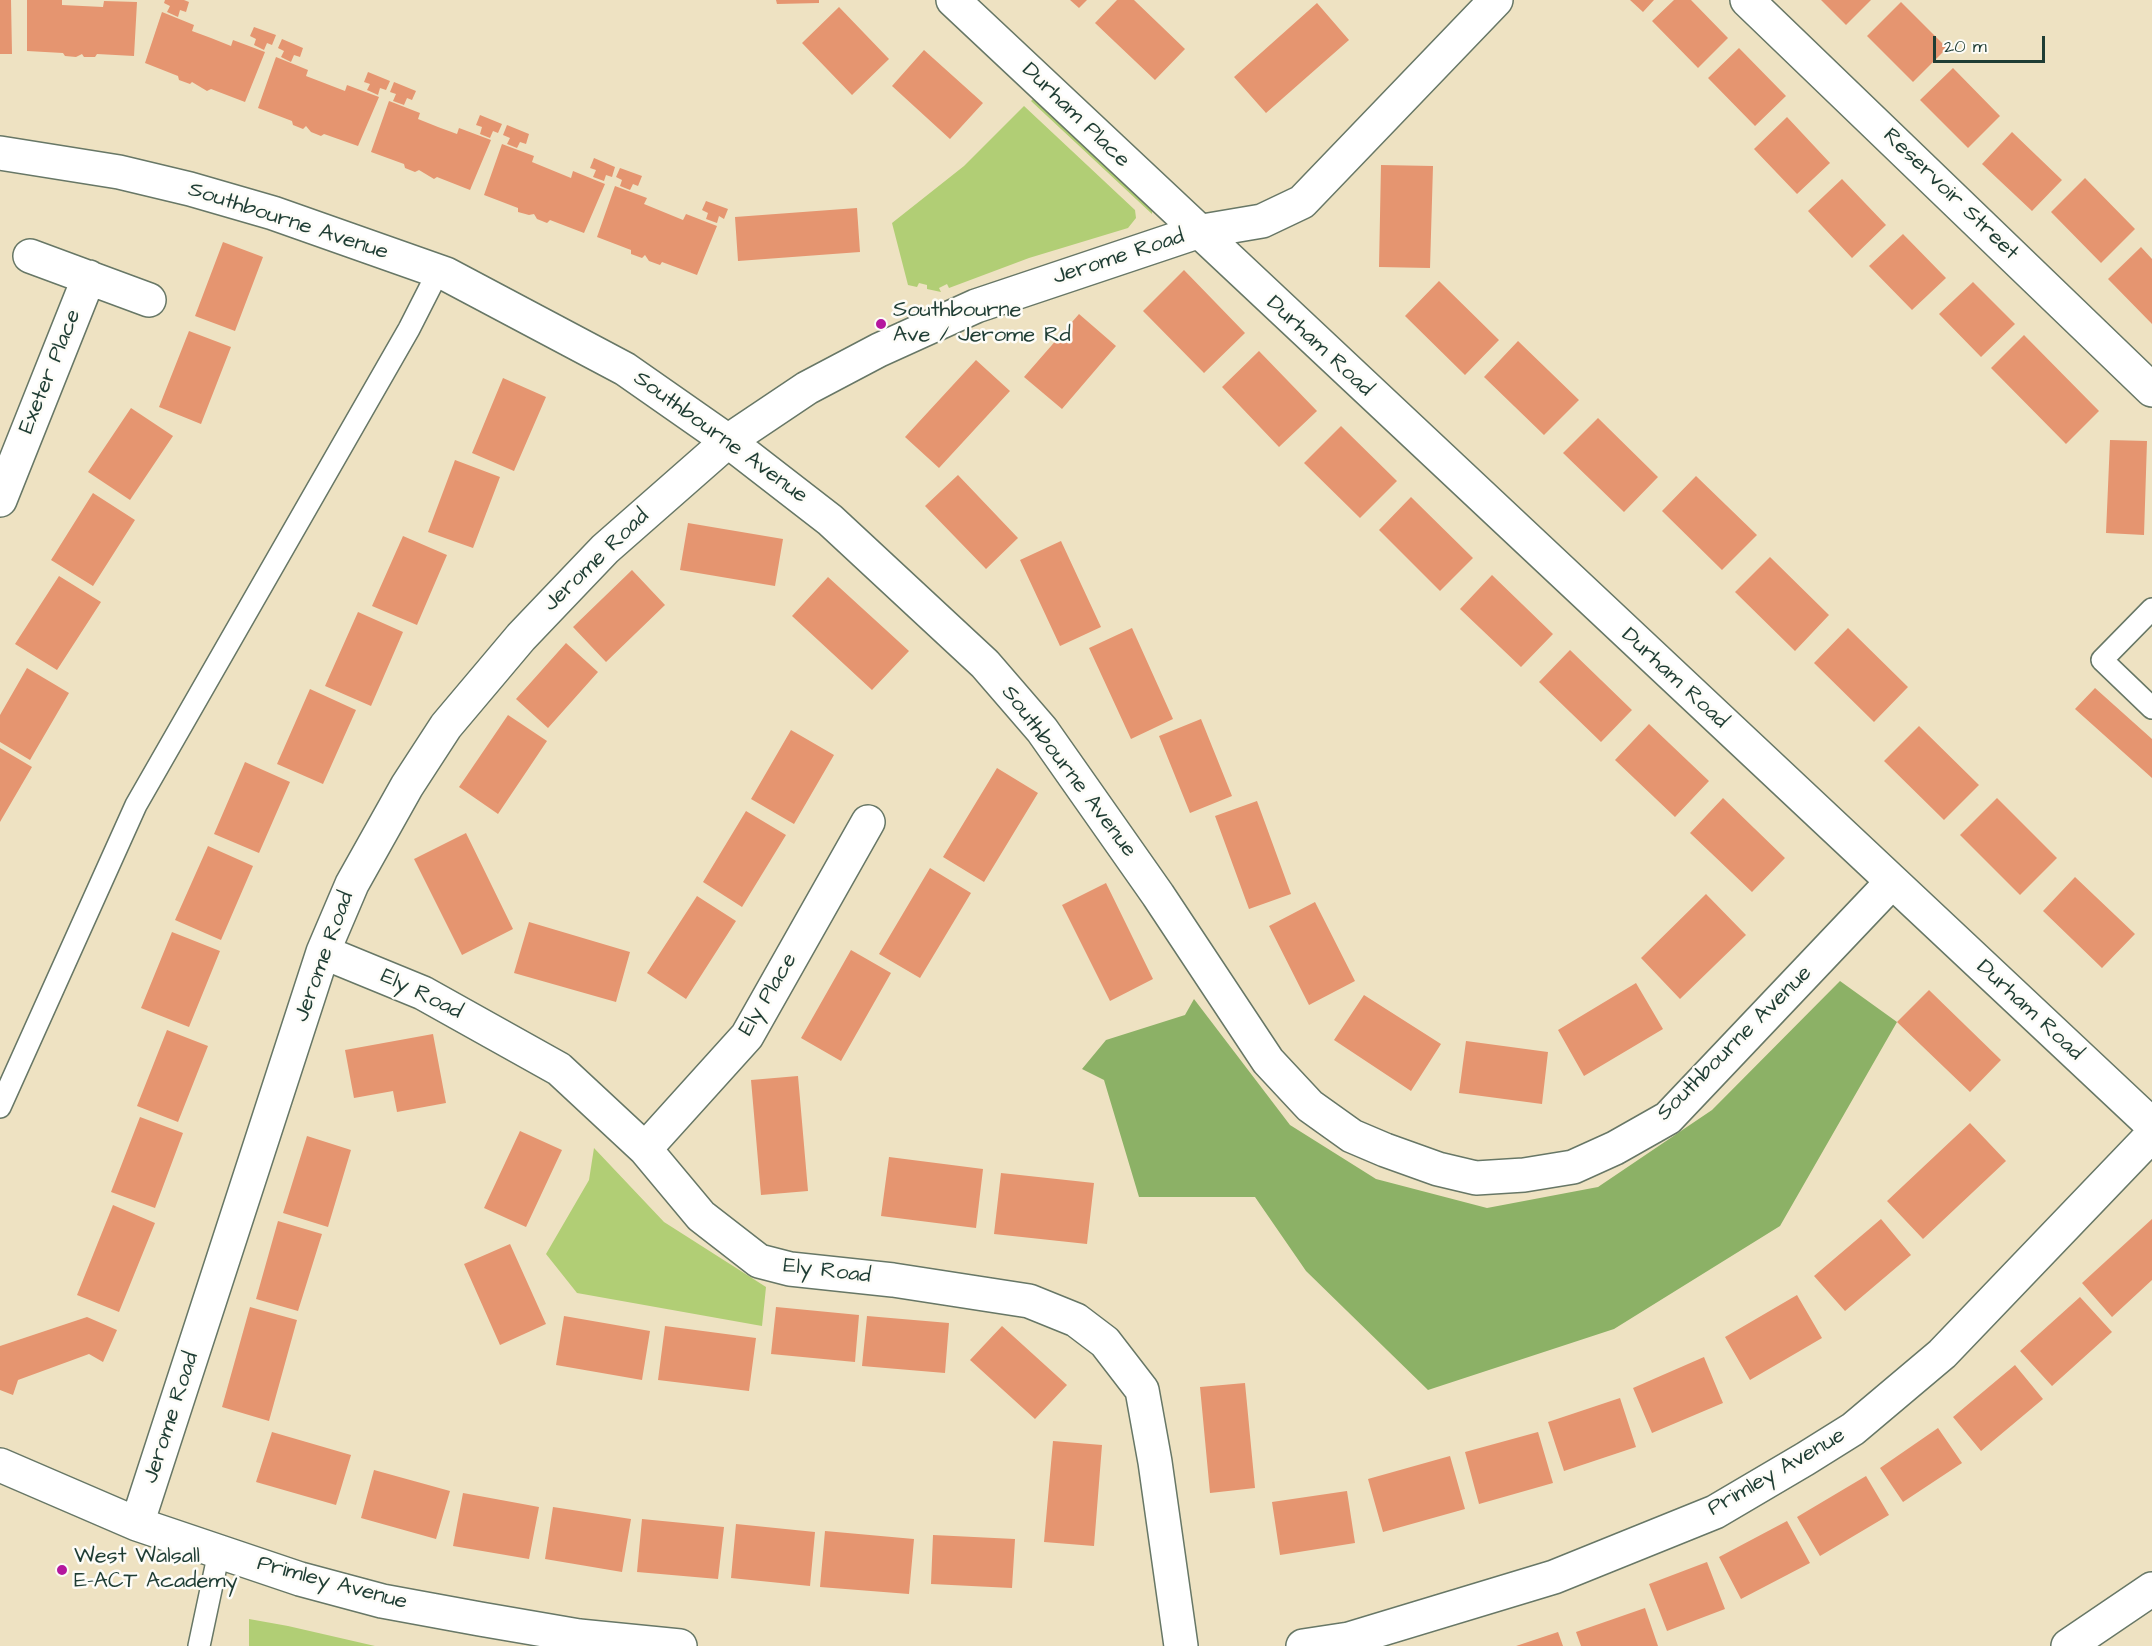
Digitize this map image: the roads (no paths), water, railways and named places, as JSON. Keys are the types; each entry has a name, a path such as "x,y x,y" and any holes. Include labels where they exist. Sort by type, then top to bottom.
{"street":[{"name":"Durham Place","path":"952,0 1197,232"},
{"name":"Jerome Road","path":"137,1524 323,952 352,884 379,834 446,726 521,637 605,549 728,441 807,388 879,350 976,306 1197,232 1262,220 1302,202 1496,0"},
{"name":"Reservoir Street","path":"1747,0 2152,390"},
{"name":"Southbourne Avenue","path":"0,153 119,172 190,189 273,213 438,272 503,303 625,369 728,441 830,520 986,663 1042,730 1158,895 1268,1061 1310,1106 1352,1136 1385,1150 1438,1169 1476,1178 1524,1175 1573,1167 1615,1148 1668,1118 1891,883"},
{"name":"Durham Road","path":"1197,232 2152,1125"},
{"path":"30,256 149,300"},
{"name":"Exeter Place","path":"0,500 89,277"},
{"name":"Ely Place","path":"645,1149 747,1036 868,822"},
{"name":"Ely Road","path":"323,952 423,993 559,1069 645,1149 701,1216 759,1262 790,1269 893,1280 1029,1301 1076,1320 1105,1342 1142,1390 1155,1462 1181,1646"},
{"name":"Primley Avenue","path":"1303,1646 1349,1639 1554,1577 1715,1512 1805,1459 1853,1429 1942,1354 2152,1135"},
{"name":"Primley Avenue","path":"0,1465 137,1524 300,1579 382,1601 579,1636 680,1646"},
{"path":"2068,1646 2152,1588"}],"lane":[{"path":"0,1107 136,805 403,340 438,272"},
{"path":"2152,609 2102,660 2152,708"},
{"path":"199,1646 219,1552"}],"place":[{"name":"Southbourne Ave / Jerome Rd","path":"881,324"},
{"name":"West Walsall E-ACT Academy","path":"62,1570"}]}
